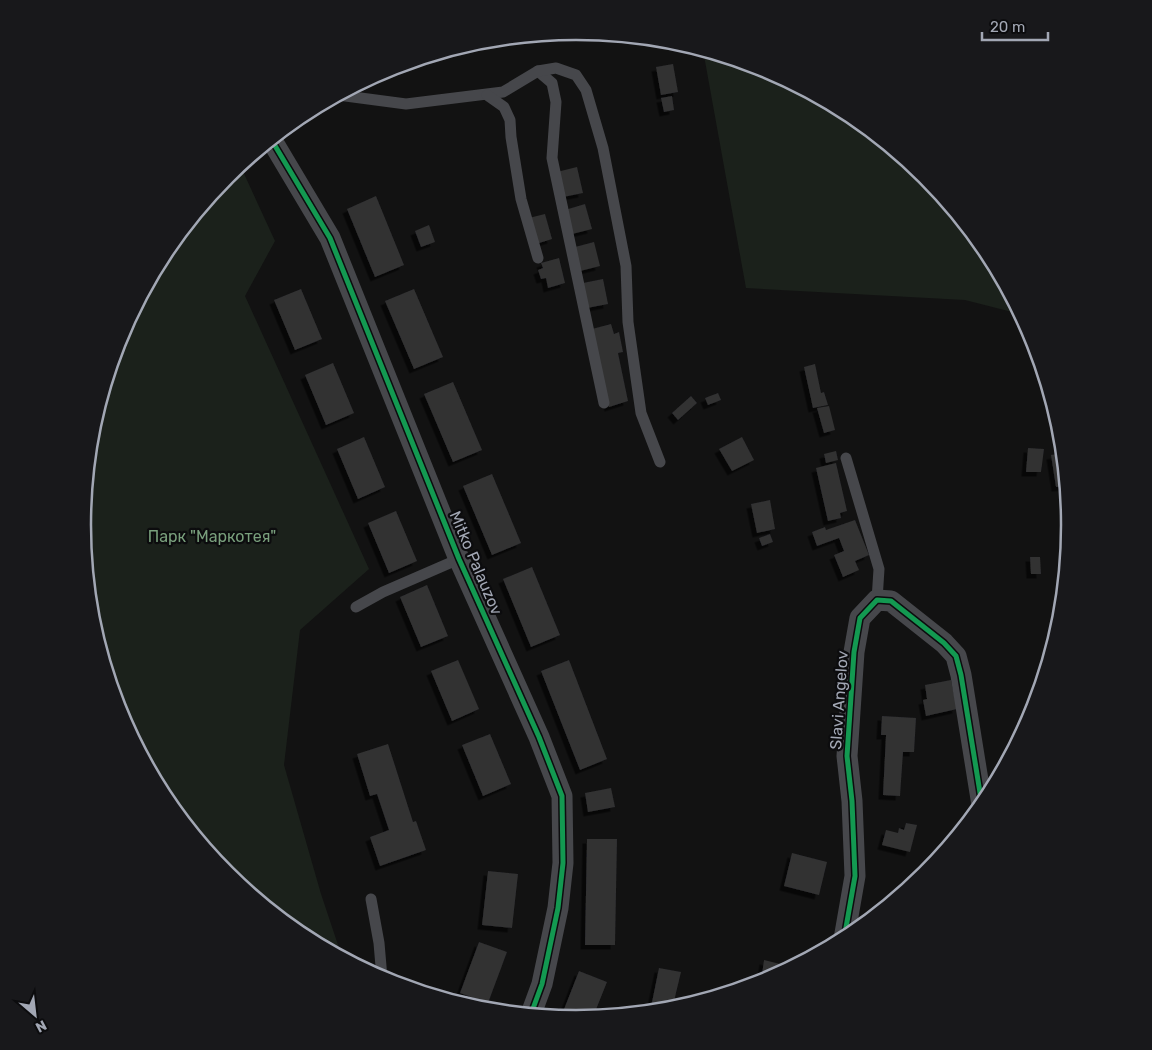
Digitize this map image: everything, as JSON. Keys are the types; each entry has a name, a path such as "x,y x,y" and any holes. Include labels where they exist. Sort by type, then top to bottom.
{"street":[{"name":"Mitko Palauzov","path":"275,145 330,238 459,559 539,737 562,796 563,862 558,908 542,984 532,1008"},
{"path":"877,600 891,601 944,643 956,656 962,675 980,792"},
{"name":"Slavi Angelov","path":"846,927 855,876 852,801 847,756 854,652 860,618 877,600"}],"lane":[{"path":"349,96 406,104 503,92 538,71 556,68 576,74 586,90 603,148 626,266 628,322 641,413 660,462"},
{"path":"538,71 552,83 556,102 552,158 604,404"},
{"path":"487,95 504,107 510,120 510,137 521,199 538,258"},
{"path":"846,458 879,569 877,600"},
{"path":"356,608 383,592 459,559"},
{"path":"371,900 379,942 381,969"}],"green space":[{"path":"704,58 762,77 791,90 845,122 896,160 941,205 961,230 996,283 1012,312 965,300 746,288"},
{"name":"Парк \"Маркотея\"","path":"243,172 275,241 245,296 369,569 300,630 284,765 321,894 339,948 281,910 256,890 211,845 191,820 156,768 128,711 108,651 100,620 95,588 91,525 95,462 100,430 117,369 141,310 156,282 191,230 211,205"}],"building":[{"path":"673,64 678,92 661,95 656,67"},
{"path":"672,96 674,110 664,112 661,98"},
{"path":"577,167 583,193 563,197 557,172"},
{"path":"376,196 404,265 375,277 347,209"},
{"path":"585,204 592,229 572,234 565,210"},
{"path":"545,214 552,239 536,244 529,218"},
{"path":"429,225 435,242 421,247 415,231"},
{"path":"594,242 600,266 580,271 575,247"},
{"path":"559,258 565,283 548,288 546,278 541,279 538,270 543,268 541,263"},
{"path":"603,279 608,304 587,308 583,283"},
{"path":"301,289 322,339 295,350 274,300"},
{"path":"414,289 443,357 414,369 385,301"},
{"path":"611,324 614,334 619,332 623,352 618,353 628,401 609,407 592,329"},
{"path":"333,363 354,413 326,425 305,375"},
{"path":"815,364 821,393 824,392 828,405 813,408 804,367"},
{"path":"453,382 482,450 453,462 424,394"},
{"path":"718,393 721,400 708,405 705,398"},
{"path":"691,396 697,403 678,420 672,413"},
{"path":"829,406 835,430 824,433 817,408"},
{"path":"364,437 385,487 358,499 337,449"},
{"path":"742,437 754,460 732,471 719,449"},
{"path":"1028,448 1044,449 1041,472 1026,472"},
{"path":"836,451 838,460 826,463 824,454"},
{"path":"1056,454 1059,487 1056,487 1051,455"},
{"path":"836,463 847,511 840,513 841,518 828,521 816,468"},
{"path":"492,474 521,543 492,555 463,486"},
{"path":"770,500 775,529 757,533 751,504"},
{"path":"396,511 417,561 389,573 368,523"},
{"path":"855,520 869,555 855,561 859,570 843,577 834,555 844,551 839,538 817,546 812,532 825,527 826,530"},
{"path":"770,534 773,542 762,546 759,538"},
{"path":"1030,557 1040,557 1041,574 1031,574"},
{"path":"532,567 560,635 531,647 503,579"},
{"path":"427,585 448,636 421,647 400,597"},
{"path":"458,660 479,709 452,721 431,671"},
{"path":"569,660 607,759 580,770 541,671"},
{"path":"951,680 957,709 926,716 923,700 927,699 925,685"},
{"path":"882,716 916,718 914,752 903,752 900,796 883,795 886,735 881,735"},
{"path":"490,734 511,784 483,796 462,745"},
{"path":"388,744 413,822 416,821 426,850 380,866 370,837 389,830 377,794 370,796 357,754"},
{"path":"611,788 615,807 588,812 585,793"},
{"path":"906,823 917,825 910,852 882,845 886,830 898,833 899,828 904,830"},
{"path":"587,839 617,839 615,945 585,945"},
{"path":"792,853 827,862 819,895 784,886"},
{"path":"488,871 518,874 512,928 482,925"},
{"path":"479,942 507,952 488,1002 460,993"},
{"path":"764,960 781,964 762,973"},
{"path":"659,968 681,972 674,1000 652,1004"},
{"path":"579,971 607,982 596,1009 564,1010"}],"cycle path":[{"path":"275,145 330,238 459,559 539,737 562,796 563,863 558,908 542,984 533,1008"},
{"path":"846,927 855,876 852,801 847,756 854,652 860,618 877,600 891,601 944,643 956,656 961,675 980,792"}]}
